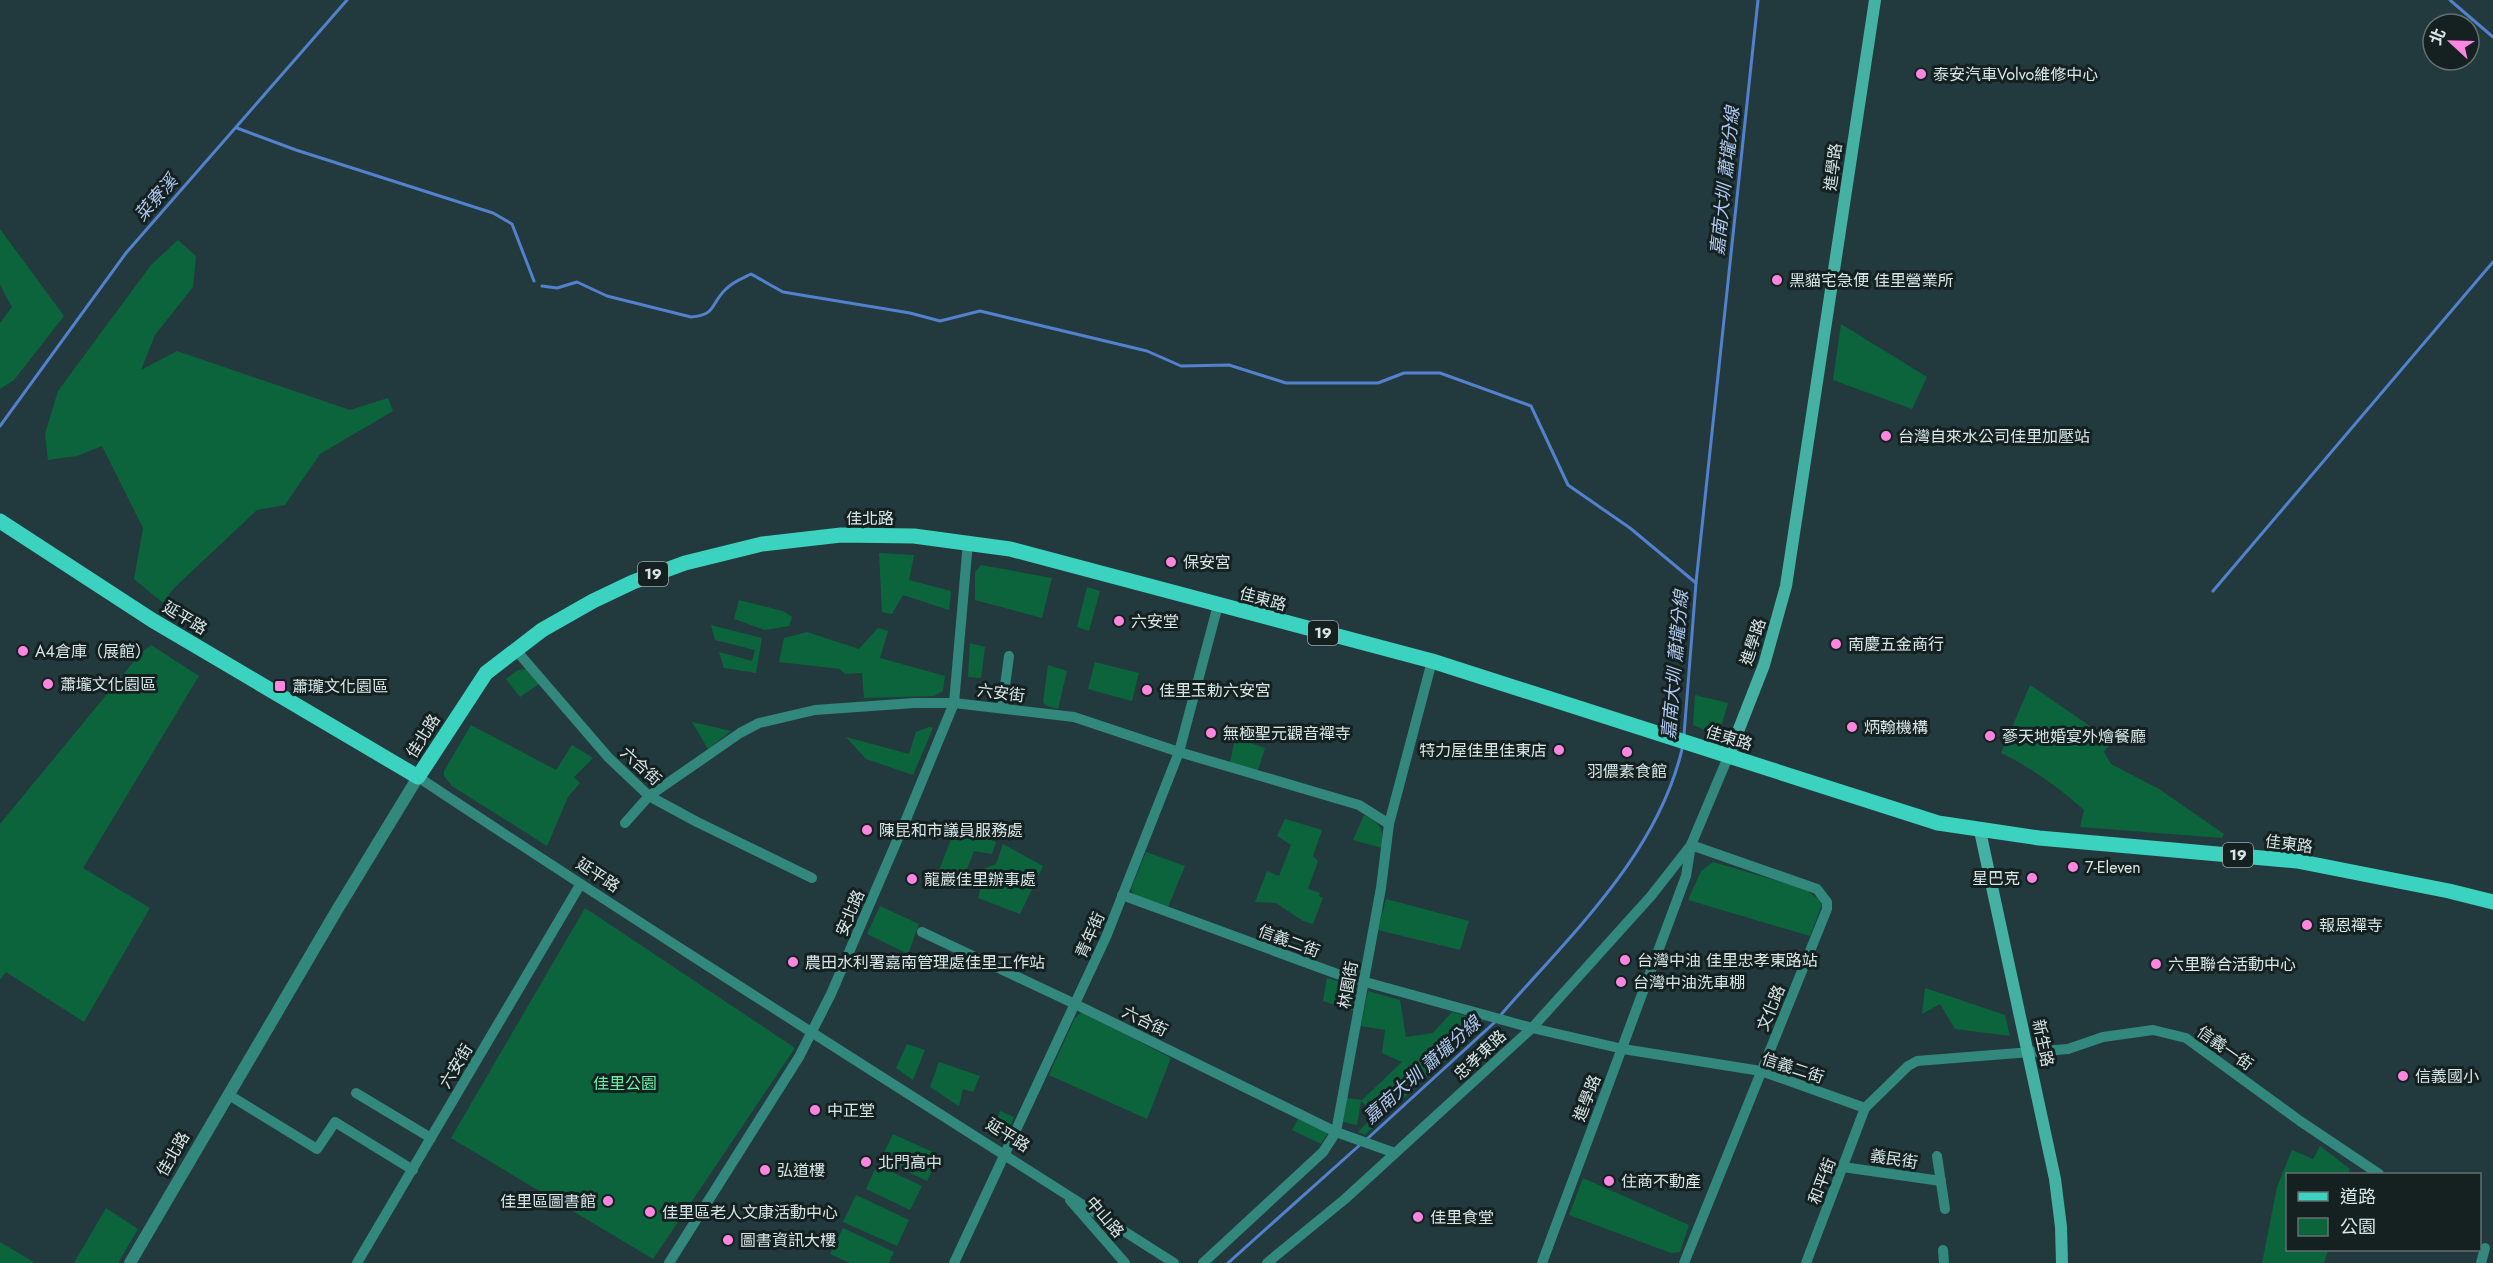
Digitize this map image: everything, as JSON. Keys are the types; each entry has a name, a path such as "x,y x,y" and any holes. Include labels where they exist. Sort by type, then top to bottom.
{"main road":[{"name":"進學路","path":"1728,757 1764,665 1786,586 1824,326 1837,266 1875,0"},
{"name":"延平路","path":"0,521 152,620 418,777"},
{"name":"佳北路","path":"418,777 486,674 515,650 561,619 633,582 685,563 762,544 841,535 915,536 968,542"},
{"name":"佳東路","path":"968,542 1032,555 1432,661 1938,823 1980,831 2136,848 2297,861 2450,891 2493,902"},
{"name":"新生路","path":"1980,831 2055,1179 2061,1227 2062,1263"}],"street":[{"name":"安北路","path":"669,1263 800,1057 845,962 954,703 968,542"},
{"name":"青年街","path":"954,1263 1075,1004 1122,895 1179,752 1218,605"},
{"name":"六合街","path":"515,650 608,757 649,796 812,878"},
{"path":"1002,708 1009,656"},
{"name":"林園街","path":"1203,1263 1323,1152 1336,1132 1364,982 1389,824 1432,661"},
{"name":"六安街","path":"625,823 649,796 740,733 759,723 815,710 914,703 954,703 1074,717 1179,752 1359,805 1389,824"},
{"name":"進學路","path":"1542,1263 1686,876 1691,845 1728,757"},
{"name":"延平路","path":"418,777 811,1034 1005,1154 1174,1263"},
{"name":"佳北路","path":"130,1263 337,910 418,777"},
{"name":"忠孝東路","path":"1267,1263 1345,1199 1532,1028 1651,896 1691,845"},
{"name":"文化路","path":"1684,1263 1827,909 1827,902 1817,890 1691,845"},
{"name":"六安街","path":"357,1263 580,885"},
{"name":"信義二街","path":"1122,895 1241,940 1364,982 1532,1028 1623,1049 1761,1071 1865,1108"},
{"name":"六合街","path":"922,932 1336,1132 1395,1153"},
{"name":"信義一街","path":"2028,1052 2068,1049 2103,1037 2153,1030 2186,1038 2300,1121 2378,1173"},
{"path":"1865,1108 1908,1066 1917,1061 2028,1052"},
{"path":"356,1093 431,1138"},
{"path":"229,1095 317,1149 335,1122 413,1170"},
{"name":"和平街","path":"1806,1263 1865,1108"},
{"name":"義民街","path":"1937,1156 1945,1209"},
{"name":"義民街","path":"1843,1167 1941,1181"},
{"name":"中山路","path":"1062,1190 1125,1263"},
{"path":"2481,1263 2486,1247"},
{"path":"1943,1250 1944,1263"}],"green space":[{"path":"0,229 64,316 14,380 0,389 0,323 12,307 0,285"},
{"path":"178,240 196,256 193,287 155,335 141,370 177,351 350,410 388,398 393,411 320,454 285,505 257,510 174,588 163,603 134,579 143,528 102,446 77,456 48,460 45,434 58,391 151,265"},
{"path":"1841,324 1927,377 1912,409 1833,380"},
{"path":"879,553 914,555 909,580 951,591 949,610 903,595 892,614 882,612"},
{"path":"981,565 1052,578 1042,618 975,600 975,572"},
{"path":"1087,587 1100,591 1089,631 1077,627"},
{"path":"739,600 783,611 792,617 789,626 765,630 734,619"},
{"path":"711,625 762,638 756,673 724,668 719,652 752,661 755,650 715,640"},
{"path":"878,628 888,631 880,658 945,676 943,691 934,696 864,698 862,673 845,674 840,669 779,662 784,638 807,632 859,649"},
{"path":"970,643 985,647 981,678 968,677"},
{"path":"151,645 199,676 83,868 150,908 84,1022 6,972 0,980 0,824 140,654"},
{"path":"1095,662 1139,673 1132,701 1088,689"},
{"path":"1048,665 1067,671 1058,709 1045,705 1043,702"},
{"path":"527,669 539,684 520,697 506,679 518,670"},
{"path":"2030,685 2112,741 2104,752 2111,764 2159,789 2224,834 2222,838 2080,827 2084,810 2044,778 2001,753"},
{"path":"1695,695 1728,703 1720,730 1710,732 1693,725"},
{"path":"692,722 731,731 708,749"},
{"path":"471,725 556,770 572,745 593,758 574,777 580,783 568,797 547,846 452,786 444,776 444,771"},
{"path":"929,727 933,728 913,775 866,759 846,737 909,754 916,732"},
{"path":"1235,738 1265,748 1258,770 1230,763"},
{"path":"1364,815 1378,824 1382,832 1382,848 1353,840"},
{"path":"1285,819 1322,830 1313,856 1318,861 1308,889 1320,893 1319,896 1323,898 1313,924 1303,921 1276,903 1255,902 1267,871 1279,876 1291,845 1277,836"},
{"path":"957,824 996,842 992,854 974,851 959,890 934,883"},
{"path":"1003,844 1043,866 1020,914 978,898 985,873 982,872 983,869 996,864"},
{"path":"1146,852 1185,866 1168,907 1134,895 1131,889"},
{"path":"1713,862 1805,889 1821,901 1810,936 1688,900 1701,871"},
{"path":"1386,899 1469,921 1460,950 1378,930"},
{"path":"880,906 919,924 908,954 867,934"},
{"name":"佳里公園","path":"585,908 795,1048 653,1259 451,1138"},
{"path":"1327,978 1358,987 1354,1011 1323,1001"},
{"path":"1925,988 2005,1015 2010,1036 1955,1029 1940,1004 1922,1014"},
{"path":"1368,991 1400,1000 1406,1037 1433,1033 1452,1012 1484,1021 1365,1135 1358,1132 1422,1068 1411,1065 1406,1077 1370,1109 1361,1101 1357,1125 1343,1122 1347,1098 1362,1100 1402,1062 1382,1053 1385,1030 1361,1026"},
{"path":"1082,1012 1171,1058 1147,1119 1049,1075 1075,1018"},
{"path":"907,1044 925,1050 913,1080 896,1068"},
{"path":"939,1062 980,1076 973,1092 963,1089 959,1106 930,1087"},
{"path":"1000,1111 1014,1117 1008,1132 1002,1133 993,1127"},
{"path":"1298,1119 1328,1133 1321,1144 1292,1130"},
{"path":"893,1134 939,1155 927,1181 881,1159"},
{"path":"2320,1146 2350,1169 2348,1173 2286,1173 2286,1251 2328,1251 2324,1263 2262,1263 2277,1187 2292,1150 2313,1159"},
{"path":"877,1165 922,1186 910,1210 866,1189"},
{"path":"1583,1178 1689,1225 1680,1252 1671,1253 1569,1215"},
{"path":"856,1195 909,1220 897,1246 843,1222"},
{"path":"106,1208 138,1229 118,1263 74,1263"},
{"path":"843,1228 894,1252 889,1263 850,1263 830,1254"},
{"path":"0,1242 35,1263 0,1263"}],"waterway":[{"name":"菜寮溪","path":"0,426 126,253 347,0"},
{"name":"嘉南大圳 蕭壠分線","path":"1684,735 1696,583 1758,0"},
{"path":"2450,0 2493,37"},
{"path":"237,128 296,150 493,213 512,224 534,281"},
{"path":"2213,591 2493,262"},
{"path":"542,286 557,288 577,282 607,296 691,317 705,314 728,287 751,274 783,292 910,313 940,321 980,311 1147,351 1181,366 1229,365 1286,383 1378,383 1404,373 1440,373 1531,406 1568,485 1630,528 1696,583"},
{"name":"嘉南大圳 蕭壠分線","path":"1499,1017 1582,924 1633,857 1654,822 1671,785 1683,745"},
{"name":"嘉南大圳 蕭壠分線","path":"1367,1139 1495,1022"},
{"name":"嘉南大圳 蕭壠分線","path":"1228,1263 1362,1143"}],"place":[{"name":"泰安汽車Volvo維修中心","path":"1921,74"},
{"name":"黑貓宅急便 佳里營業所","path":"1777,280"},
{"name":"台灣自來水公司佳里加壓站","path":"1886,436"},
{"name":"保安宮","path":"1171,562"},
{"name":"六安堂","path":"1119,621"},
{"name":"南慶五金商行","path":"1836,644"},
{"name":"A4倉庫（展館）","path":"23,651"},
{"name":"蕭壠文化園區","path":"48,684"},
{"name":"蕭瓏文化園區","path":"280,686"},
{"name":"佳里玉勅六安宮","path":"1147,690"},
{"name":"炳翰機構","path":"1852,727"},
{"name":"無極聖元觀音禪寺","path":"1211,733"},
{"name":"蔘天地婚宴外燴餐廳","path":"1990,736"},
{"name":"特力屋佳里佳東店","path":"1559,750"},
{"name":"羽儂素食館","path":"1627,752"},
{"name":"陳昆和市議員服務處","path":"867,830"},
{"name":"7-Eleven","path":"2073,867"},
{"name":"星巴克","path":"2032,878"},
{"name":"龍巖佳里辦事處","path":"912,879"},
{"name":"報恩禪寺","path":"2307,925"},
{"name":"台灣中油 佳里忠孝東路站","path":"1625,960"},
{"name":"農田水利署嘉南管理處佳里工作站","path":"793,962"},
{"name":"六里聯合活動中心","path":"2156,964"},
{"name":"台灣中油洗車棚","path":"1621,982"},
{"name":"信義國小","path":"2403,1076"},
{"name":"中正堂","path":"815,1110"},
{"name":"北門高中","path":"866,1162"},
{"name":"弘道樓","path":"765,1170"},
{"name":"住商不動產","path":"1609,1181"},
{"name":"佳里區圖書館","path":"608,1201"},
{"name":"佳里區老人文康活動中心","path":"650,1212"},
{"name":"佳里食堂","path":"1418,1217"},
{"name":"圖書資訊大樓","path":"728,1240"}]}
